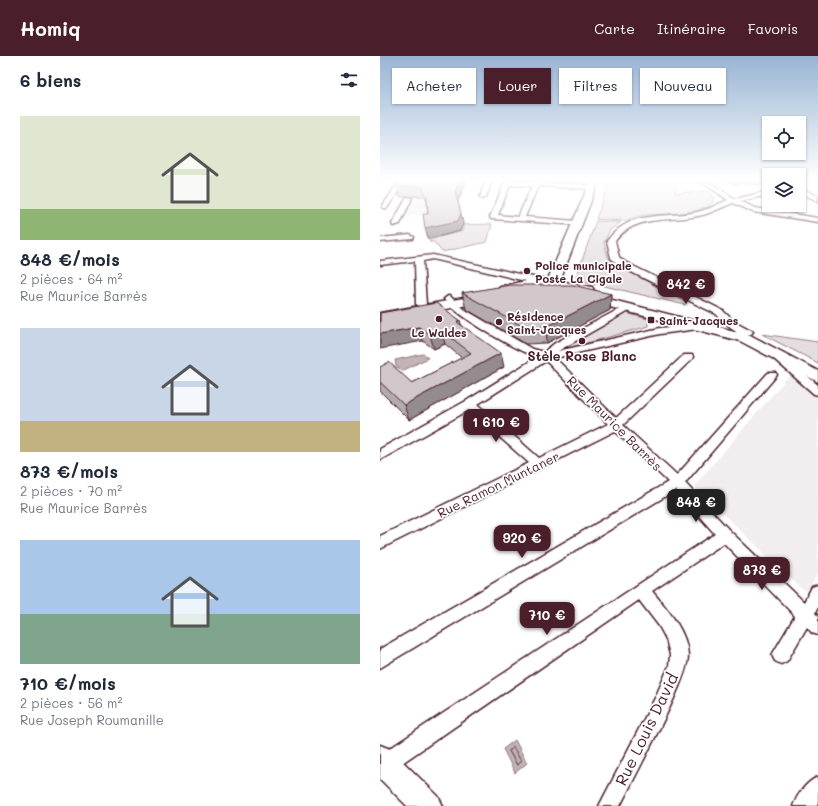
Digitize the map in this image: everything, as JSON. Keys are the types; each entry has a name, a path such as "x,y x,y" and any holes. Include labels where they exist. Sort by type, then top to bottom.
{"main road":[{"path":"548,285 580,215"},
{"path":"380,317 523,285 548,285 704,317 746,331 818,368"},
{"path":"548,285 627,308 704,317 724,332 766,348 818,377"},
{"path":"380,310 450,301"},
{"path":"627,308 641,307 726,328 746,331"},
{"path":"383,761 424,805"}],"street":[{"path":"394,215 396,224"},
{"path":"495,215 494,218 577,223"},
{"path":"521,219 523,215"},
{"path":"687,215 650,218 633,222 620,229 611,240 615,258 622,264 704,317"},
{"path":"786,215 818,220"},
{"path":"380,240 410,238"},
{"path":"380,263 433,257 523,285"},
{"path":"419,259 421,304"},
{"path":"450,301 459,310 528,351 546,356 573,353 676,328 704,317"},
{"path":"380,455 470,404 546,356 560,345 627,308"},
{"path":"766,348 818,391"},
{"name":"Rue Maurice Barrès","path":"546,356 556,364 616,426 677,483 725,535 818,627"},
{"name":"Rue Ramon Muntaner","path":"380,543 616,426 688,357"},
{"path":"380,659 677,483 772,375"},
{"path":"470,404 538,464"},
{"path":"383,761 725,535"},
{"name":"Rue Louis David","path":"609,806 669,690 680,656 672,630 641,590"},
{"path":"781,655 806,615 818,592"},
{"path":"803,806 818,786"}],"shaded area":[{"path":"403,215 411,215 410,217 401,218"},
{"path":"597,215 644,215 624,221 596,219"},
{"path":"596,221 621,222 610,230 604,242 608,257 613,263 687,303 685,305 579,280 576,277"},
{"path":"492,224 487,242 442,252 434,242 429,242 432,239 463,231 463,225"},
{"path":"626,313 648,319 648,326 568,348 566,346"},
{"path":"762,334 818,342 818,363"},
{"path":"793,376 818,398 818,573 807,591 803,590 696,488 696,484 786,379"}],"water":[{"path":"423,354 428,358 402,371 396,366 395,360"},
{"path":"515,740 527,763 515,773 503,749"}],"building":[{"path":"423,215 460,215 458,221 425,228"},
{"path":"510,285 573,285 611,294 546,327 524,327 462,293"},
{"path":"436,303 460,320 457,322 501,353 404,405 380,382 380,367 389,362 412,383 471,353 441,330 430,335 419,327 380,334 380,313"}],"place":[{"name":"Police municipale Poste La Cigale","path":"527,271"},
{"name":"Le Waldes","path":"439,319"},
{"name":"Saint-Jacques","path":"651,320"},
{"name":"Résidence Saint-Jacques","path":"499,322"},
{"name":"Stèle Rose Blanc","path":"582,341"}]}
